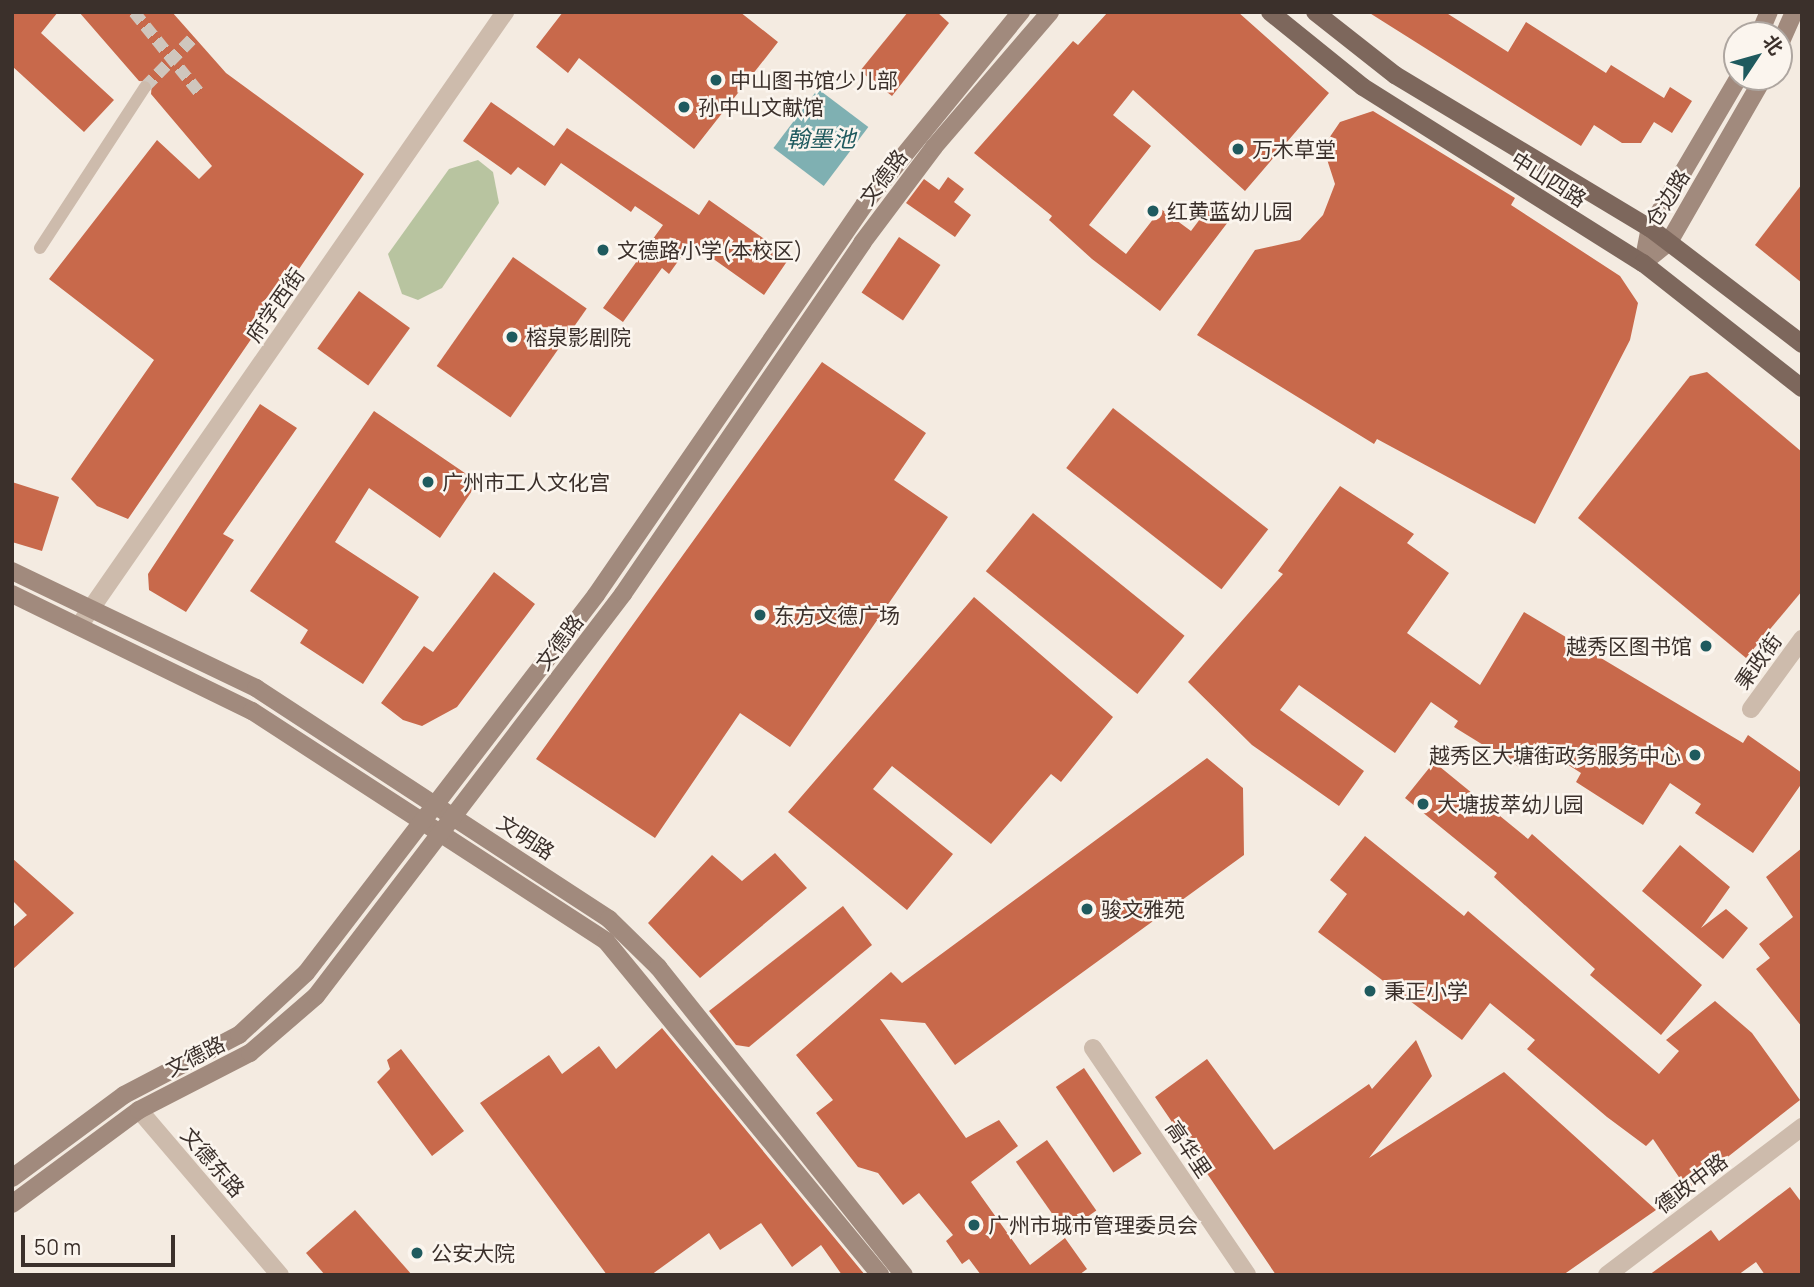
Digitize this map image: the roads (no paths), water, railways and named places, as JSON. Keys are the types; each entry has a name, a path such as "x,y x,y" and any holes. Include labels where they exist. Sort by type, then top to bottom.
{"main road":[{"name":"文德路","path":"12,1178 105,1107 215,1051 281,1000 423,820 622,559 865,203 1021,12"},
{"name":"文德路","path":"12,1204 139,1110 250,1053 300,1013 442,833 623,594 862,243 957,118 1050,12"},
{"name":"中山四路","path":"1270,12 1363,88 1643,263 1802,388"},
{"name":"中山四路","path":"1315,12 1395,75 1650,228 1802,344"},
{"name":"仓边路","path":"1643,263 1650,228 1731,91"},
{"name":"仓边路","path":"1643,263 1669,242 1756,91"},
{"name":"文明路","path":"12,570 256,688 435,802 609,919 644,951 904,1275"},
{"name":"文明路","path":"12,594 81,623 252,711 576,919 622,957 880,1275"}],"street":[{"name":"府学西街","path":"81,623 505,12"},
{"path":"40,248 145,88"},
{"name":"秉政街","path":"1751,709 1802,639"},
{"name":"高华里","path":"1093,1048 1247,1275"},
{"name":"文德东路","path":"139,1110 280,1275"},
{"name":"德政中路","path":"1607,1275 1802,1127"}],"water":[{"name":"翰墨池","path":"818,89 868,127 824,186 773,148"}],"tunnel":[{"path":"134,12 201,95"},
{"path":"145,87 194,37"}],"place":[{"name":"中山图书馆少儿部","path":"716,80"},
{"name":"孙中山文献馆","path":"684,107"},
{"name":"万木草堂","path":"1238,149"},
{"name":"红黄蓝幼儿园","path":"1153,211"},
{"name":"文德路小学(本校区)","path":"603,250"},
{"name":"榕泉影剧院","path":"512,337"},
{"name":"广州市工人文化宫","path":"428,482"},
{"name":"东方文德广场","path":"760,615"},
{"name":"越秀区图书馆","path":"1706,646"},
{"name":"越秀区大塘街政务服务中心","path":"1695,755"},
{"name":"大塘拔萃幼儿园","path":"1423,804"},
{"name":"骏文雅苑","path":"1087,909"},
{"name":"秉正小学","path":"1370,991"},
{"name":"广州市城市管理委员会","path":"974,1225"},
{"name":"公安大院","path":"417,1253"}]}
